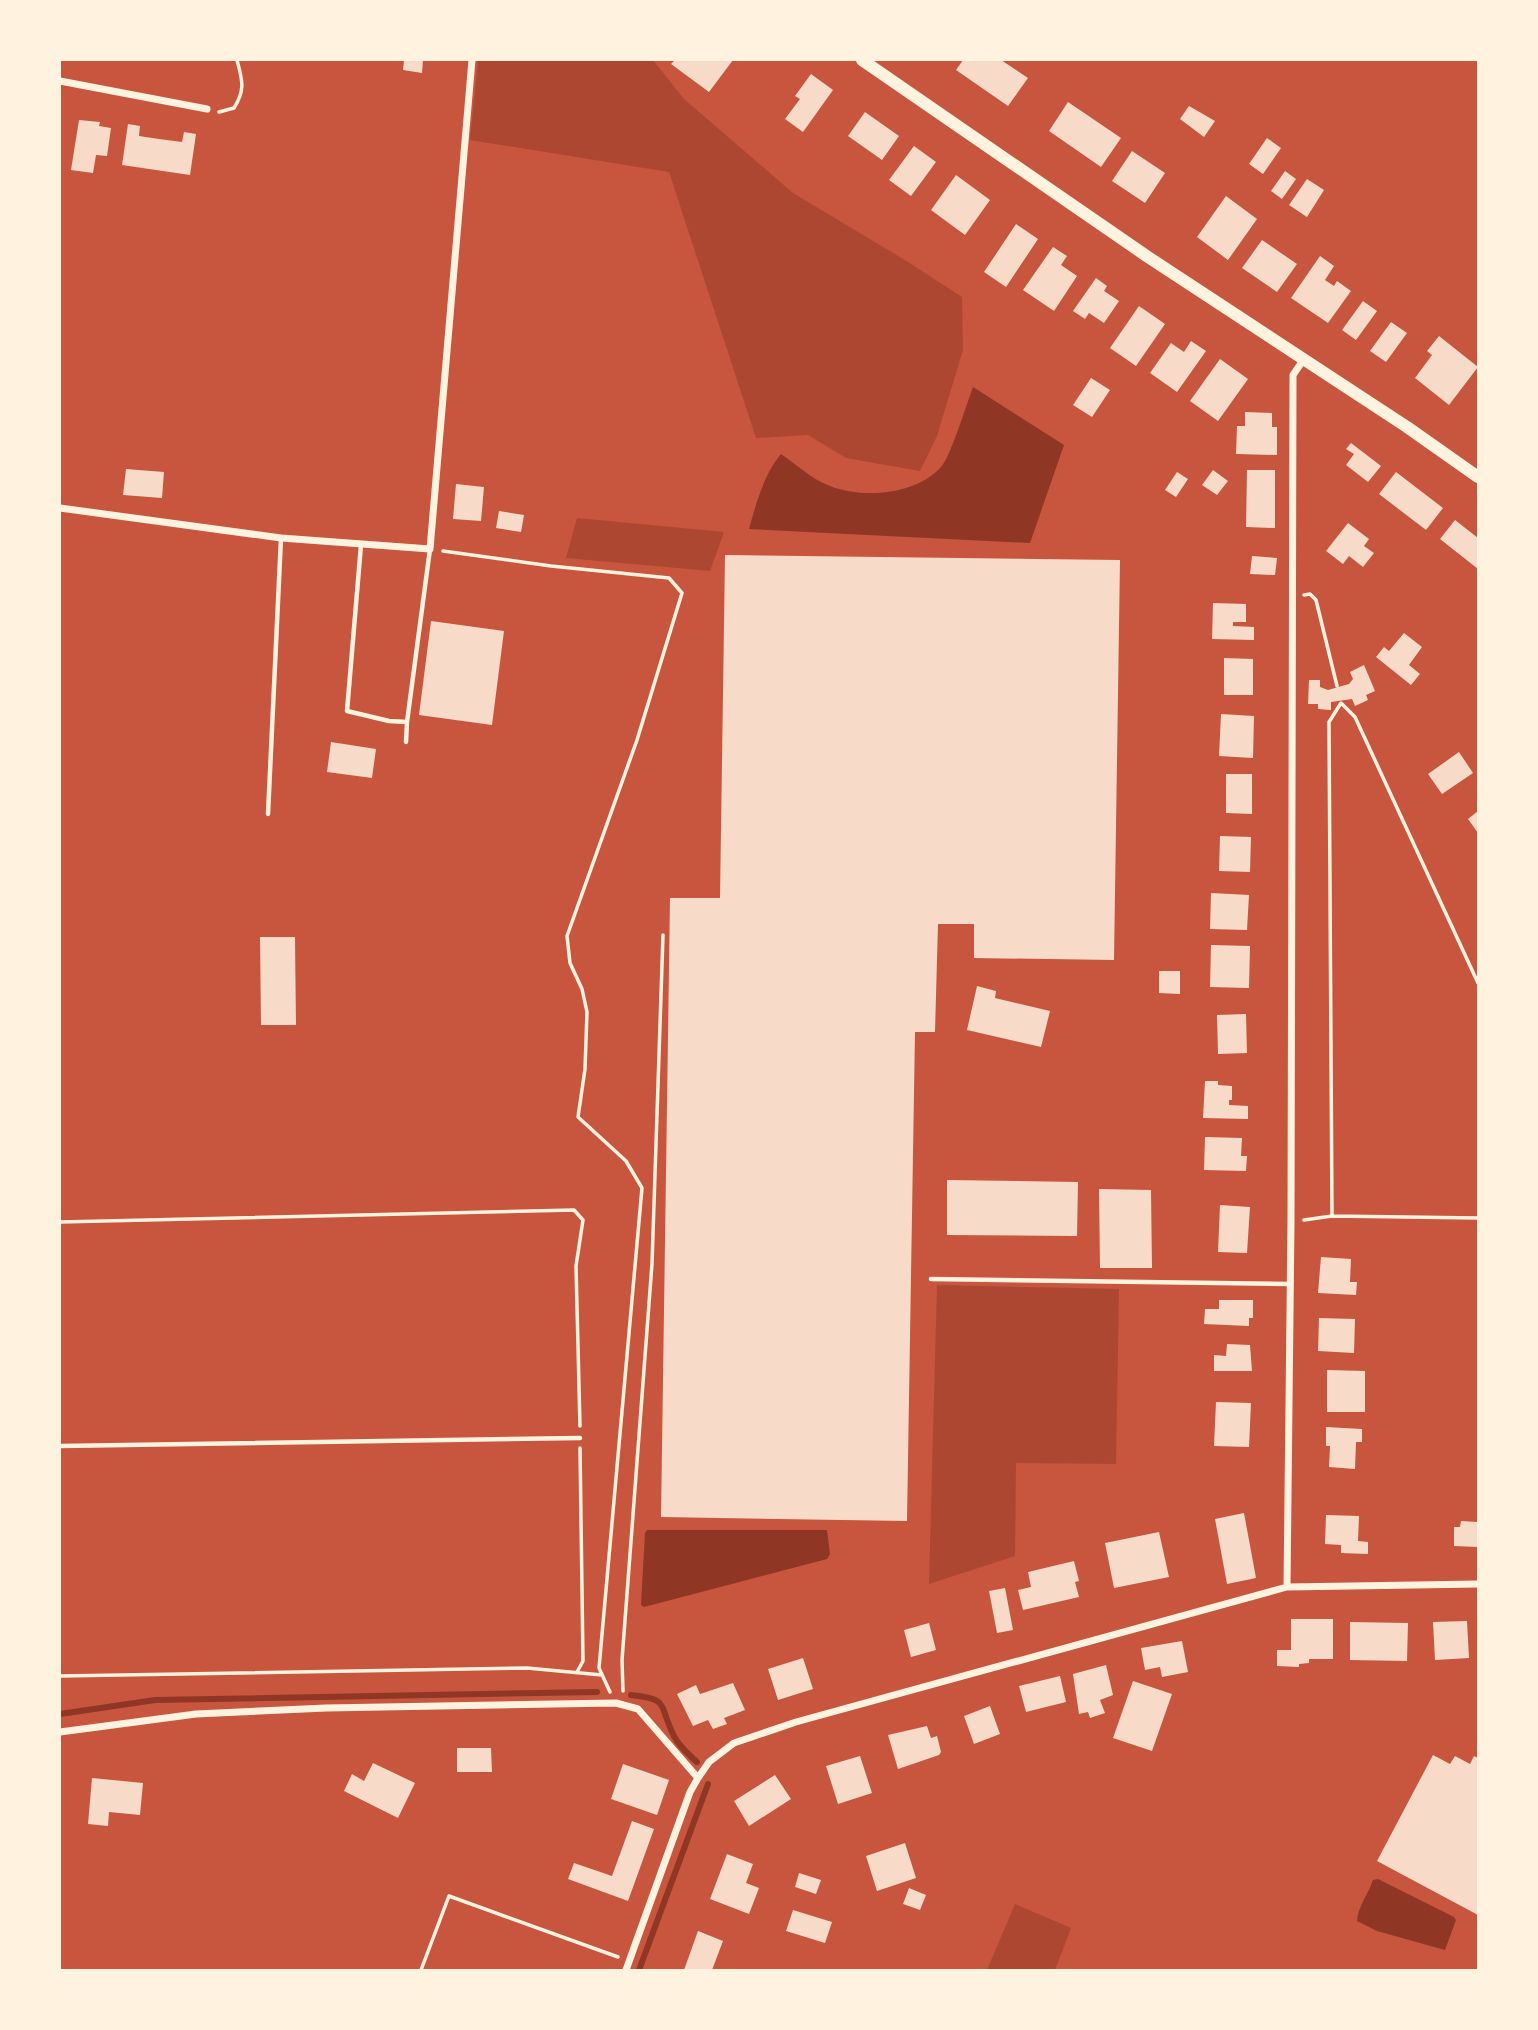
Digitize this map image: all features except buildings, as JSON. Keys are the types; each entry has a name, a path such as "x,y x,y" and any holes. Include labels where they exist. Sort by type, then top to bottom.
{"street":[{"path":"60,508 281,538 430,550 472,60"},
{"path":"862,60 1148,257 1479,477"},
{"path":"60,81 207,109"},
{"path":"1287,1587 1291,1221 1293,375 1304,359"},
{"path":"626,1970 690,1792 709,1762 734,1743 784,1726 1287,1587 1479,1584"},
{"path":"60,1732 196,1714 326,1708 615,1703 638,1709 698,1778"}],"lane":[{"path":"268,814 281,538"},
{"path":"361,544 347,711 389,721 407,722"},
{"path":"406,742 430,550"},
{"path":"931,1279 1290,1284"},
{"path":"60,1446 580,1438"}],"path":[{"path":"207,109 222,112 234,108 241,96 243,83 237,60"},
{"path":"430,550 551,566 653,575 669,578 682,593 637,740 568,936 570,963 582,989 587,1012 578,1117 626,1161 642,1188 599,1668 615,1703"},
{"path":"1293,599 1310,594 1316,600 1338,686"},
{"path":"1332,1216 1329,722 1341,703 1355,717 1479,983"},
{"path":"627,1706 623,1693 622,1660 652,1264 663,935"},
{"path":"60,1222 574,1210 583,1220 576,1266 583,1661 577,1672"},
{"path":"1291,1221 1332,1216 1479,1218"},
{"path":"60,1676 527,1668 602,1675"},
{"path":"421,1970 449,1896 630,1961"}],"shaded area":[{"path":"478,60 653,60 684,99 793,193 962,297 963,350 937,436 920,471 846,458 808,435 756,438 669,172 470,140"},
{"path":"973,387 1064,445 1030,543 749,529 765,480 781,454 811,476 843,490 888,492 918,484 945,462"},
{"path":"577,518 724,532 710,571 566,558"},
{"path":"937,1285 1119,1289 1116,1464 1016,1463 1015,1556 929,1584"},
{"path":"647,1530 827,1530 830,1554 827,1559 644,1607 641,1605"},
{"path":"1378,1879 1454,1917 1456,1920 1445,1950 1377,1931 1357,1921 1359,1910 1373,1880"},
{"path":"1015,1904 1071,1928 1055,1970 987,1970"}],"waterway":[{"path":"60,1714 155,1700 597,1692"},
{"path":"631,1695 651,1698 660,1704 677,1740 697,1762"},
{"path":"639,1970 708,1784"}]}
